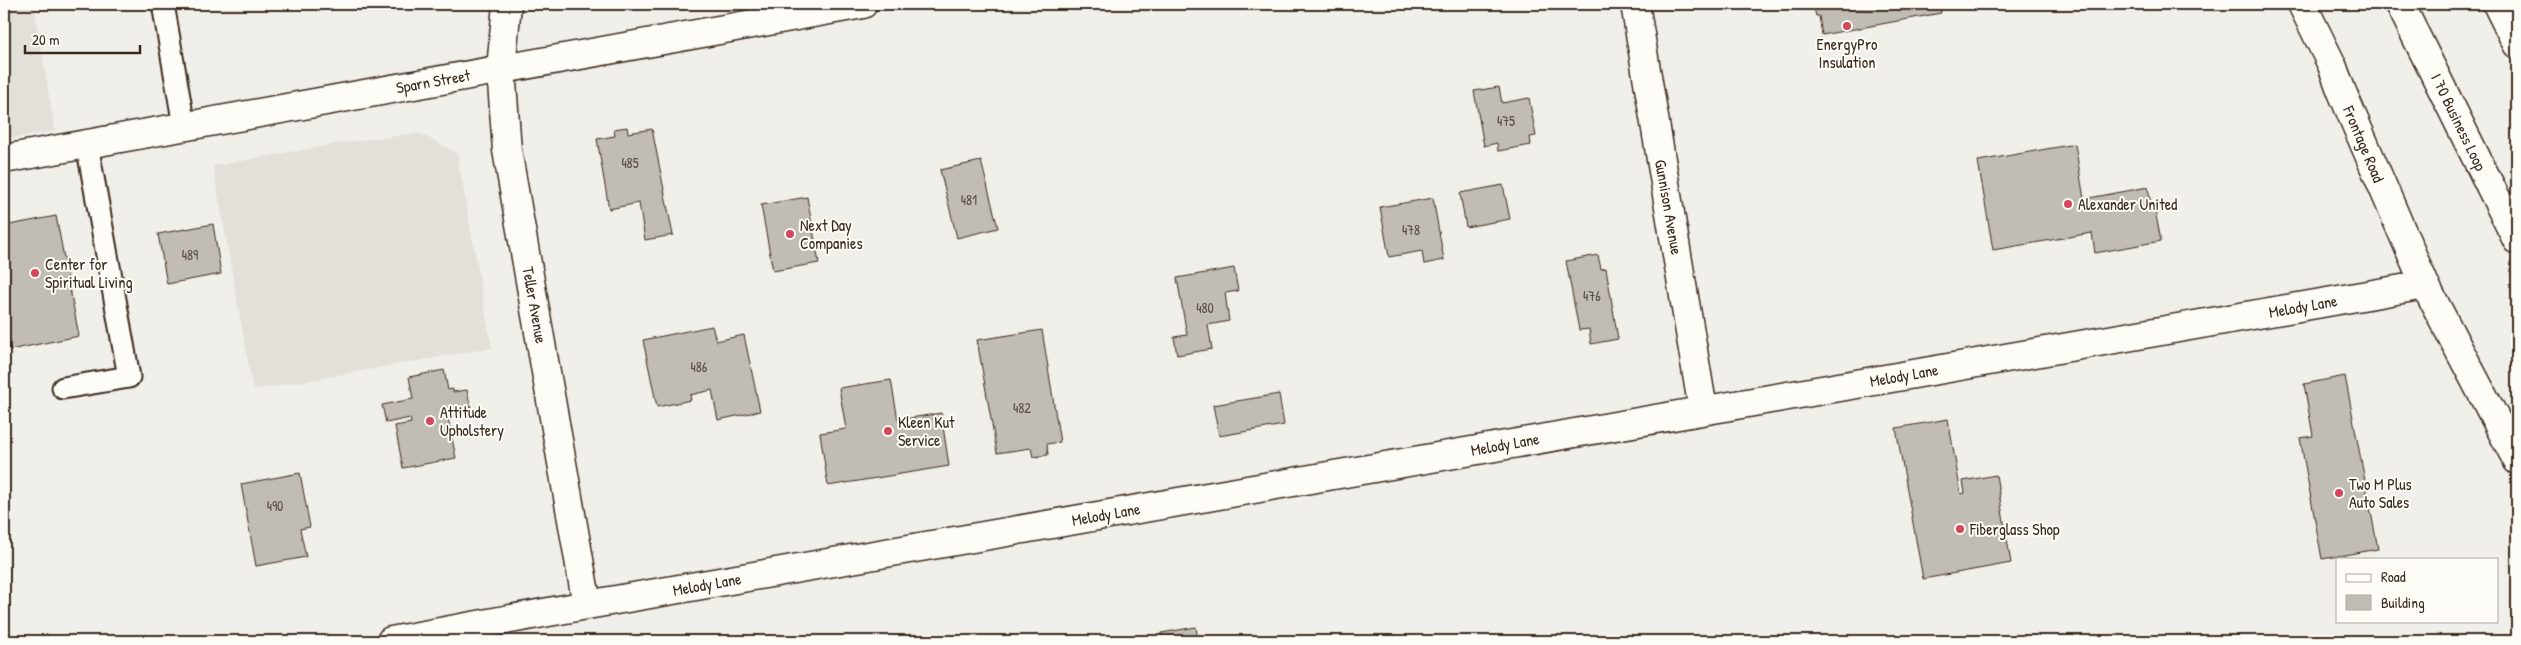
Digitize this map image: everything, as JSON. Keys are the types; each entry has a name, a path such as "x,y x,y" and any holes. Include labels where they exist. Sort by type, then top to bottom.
{"street":[{"name":"Teller Avenue","path":"507,4 500,68 507,150 587,605"},
{"name":"Sparn Street","path":"4,159 863,4"},
{"name":"Gunnison Avenue","path":"1635,4 1703,410"},
{"name":"Frontage Road","path":"2302,4 2332,65 2425,285"},
{"name":"I 70 Business Loop","path":"2400,4 2517,240"},
{"path":"2497,4 2517,44"},
{"name":"Melody Lane","path":"391,641 587,605 2425,285"},
{"path":"2425,285 2517,460"}],"lane":[{"path":"163,4 184,126"},
{"path":"63,388 129,377 88,144"}],"shaded area":[{"path":"4,4 34,4 55,131 4,140"},
{"path":"419,133 457,153 492,348 253,390 213,166 340,143"}],"building":[{"name":"EnergyPro Insulation","path":"1813,4 1939,4 1941,13 1822,35 1819,16 1816,16"},
{"path":"1499,87 1502,103 1529,98 1536,136 1530,137 1531,145 1498,151 1497,143 1484,146 1474,91"},
{"path":"627,127 628,133 652,129 673,235 645,240 639,203 609,209 597,139 615,136 614,129"},
{"name":"Alexander United","path":"2075,144 2084,199 2148,187 2161,241 2095,253 2092,233 1993,250 1978,161"},
{"path":"981,161 998,228 957,238 940,170"},
{"path":"1503,185 1510,219 1466,227 1460,193"},
{"name":"Next Day Companies","path":"807,197 819,263 773,271 761,205"},
{"path":"1433,198 1444,260 1424,264 1422,251 1389,257 1380,207"},
{"name":"Center for Spiritual Living","path":"56,216 79,336 10,350 4,320 4,226"},
{"path":"213,224 221,274 167,284 158,234"},
{"path":"1598,255 1601,269 1606,268 1618,339 1591,344 1589,329 1579,330 1566,261"},
{"path":"1234,268 1238,291 1225,293 1229,321 1208,325 1212,349 1177,355 1174,337 1187,335 1177,278"},
{"path":"712,326 716,341 744,335 760,411 718,420 712,390 690,395 691,400 657,407 643,340"},
{"path":"1042,330 1060,442 1047,444 1048,455 1033,457 1031,448 997,453 977,340"},
{"name":"Attitude Upholstery","path":"444,370 448,390 453,389 453,392 467,390 471,409 459,411 459,414 448,418 456,458 403,468 395,426 411,423 410,418 386,423 382,405 413,399 409,377"},
{"name":"Two M Plus Auto Sales","path":"2345,376 2378,549 2322,559 2300,438 2313,436 2304,384"},
{"name":"Kleen Kut Service","path":"891,380 898,420 941,413 949,466 828,486 820,433 846,429 839,388"},
{"path":"1279,394 1284,425 1219,436 1213,405"},
{"name":"Fiberglass Shop","path":"1948,419 1961,494 1965,493 1963,481 1996,475 2011,563 1923,579 1896,428"},
{"path":"300,473 310,527 300,529 306,557 256,566 241,484"},
{"path":"1196,627 1198,641 1162,641 1161,633"},
{"path":"2332,633 2333,641 2284,641"},
{"path":"1280,636 1281,641 1249,641"}],"place":[{"name":"EnergyPro Insulation","path":"1847,26"},
{"name":"Alexander United","path":"2068,204"},
{"name":"Next Day Companies","path":"790,234"},
{"name":"Center for Spiritual Living","path":"35,273"},
{"name":"Attitude Upholstery","path":"430,421"},
{"name":"Kleen Kut Service","path":"888,431"},
{"name":"Two M Plus Auto Sales","path":"2339,493"},
{"name":"Fiberglass Shop","path":"1960,529"}]}
